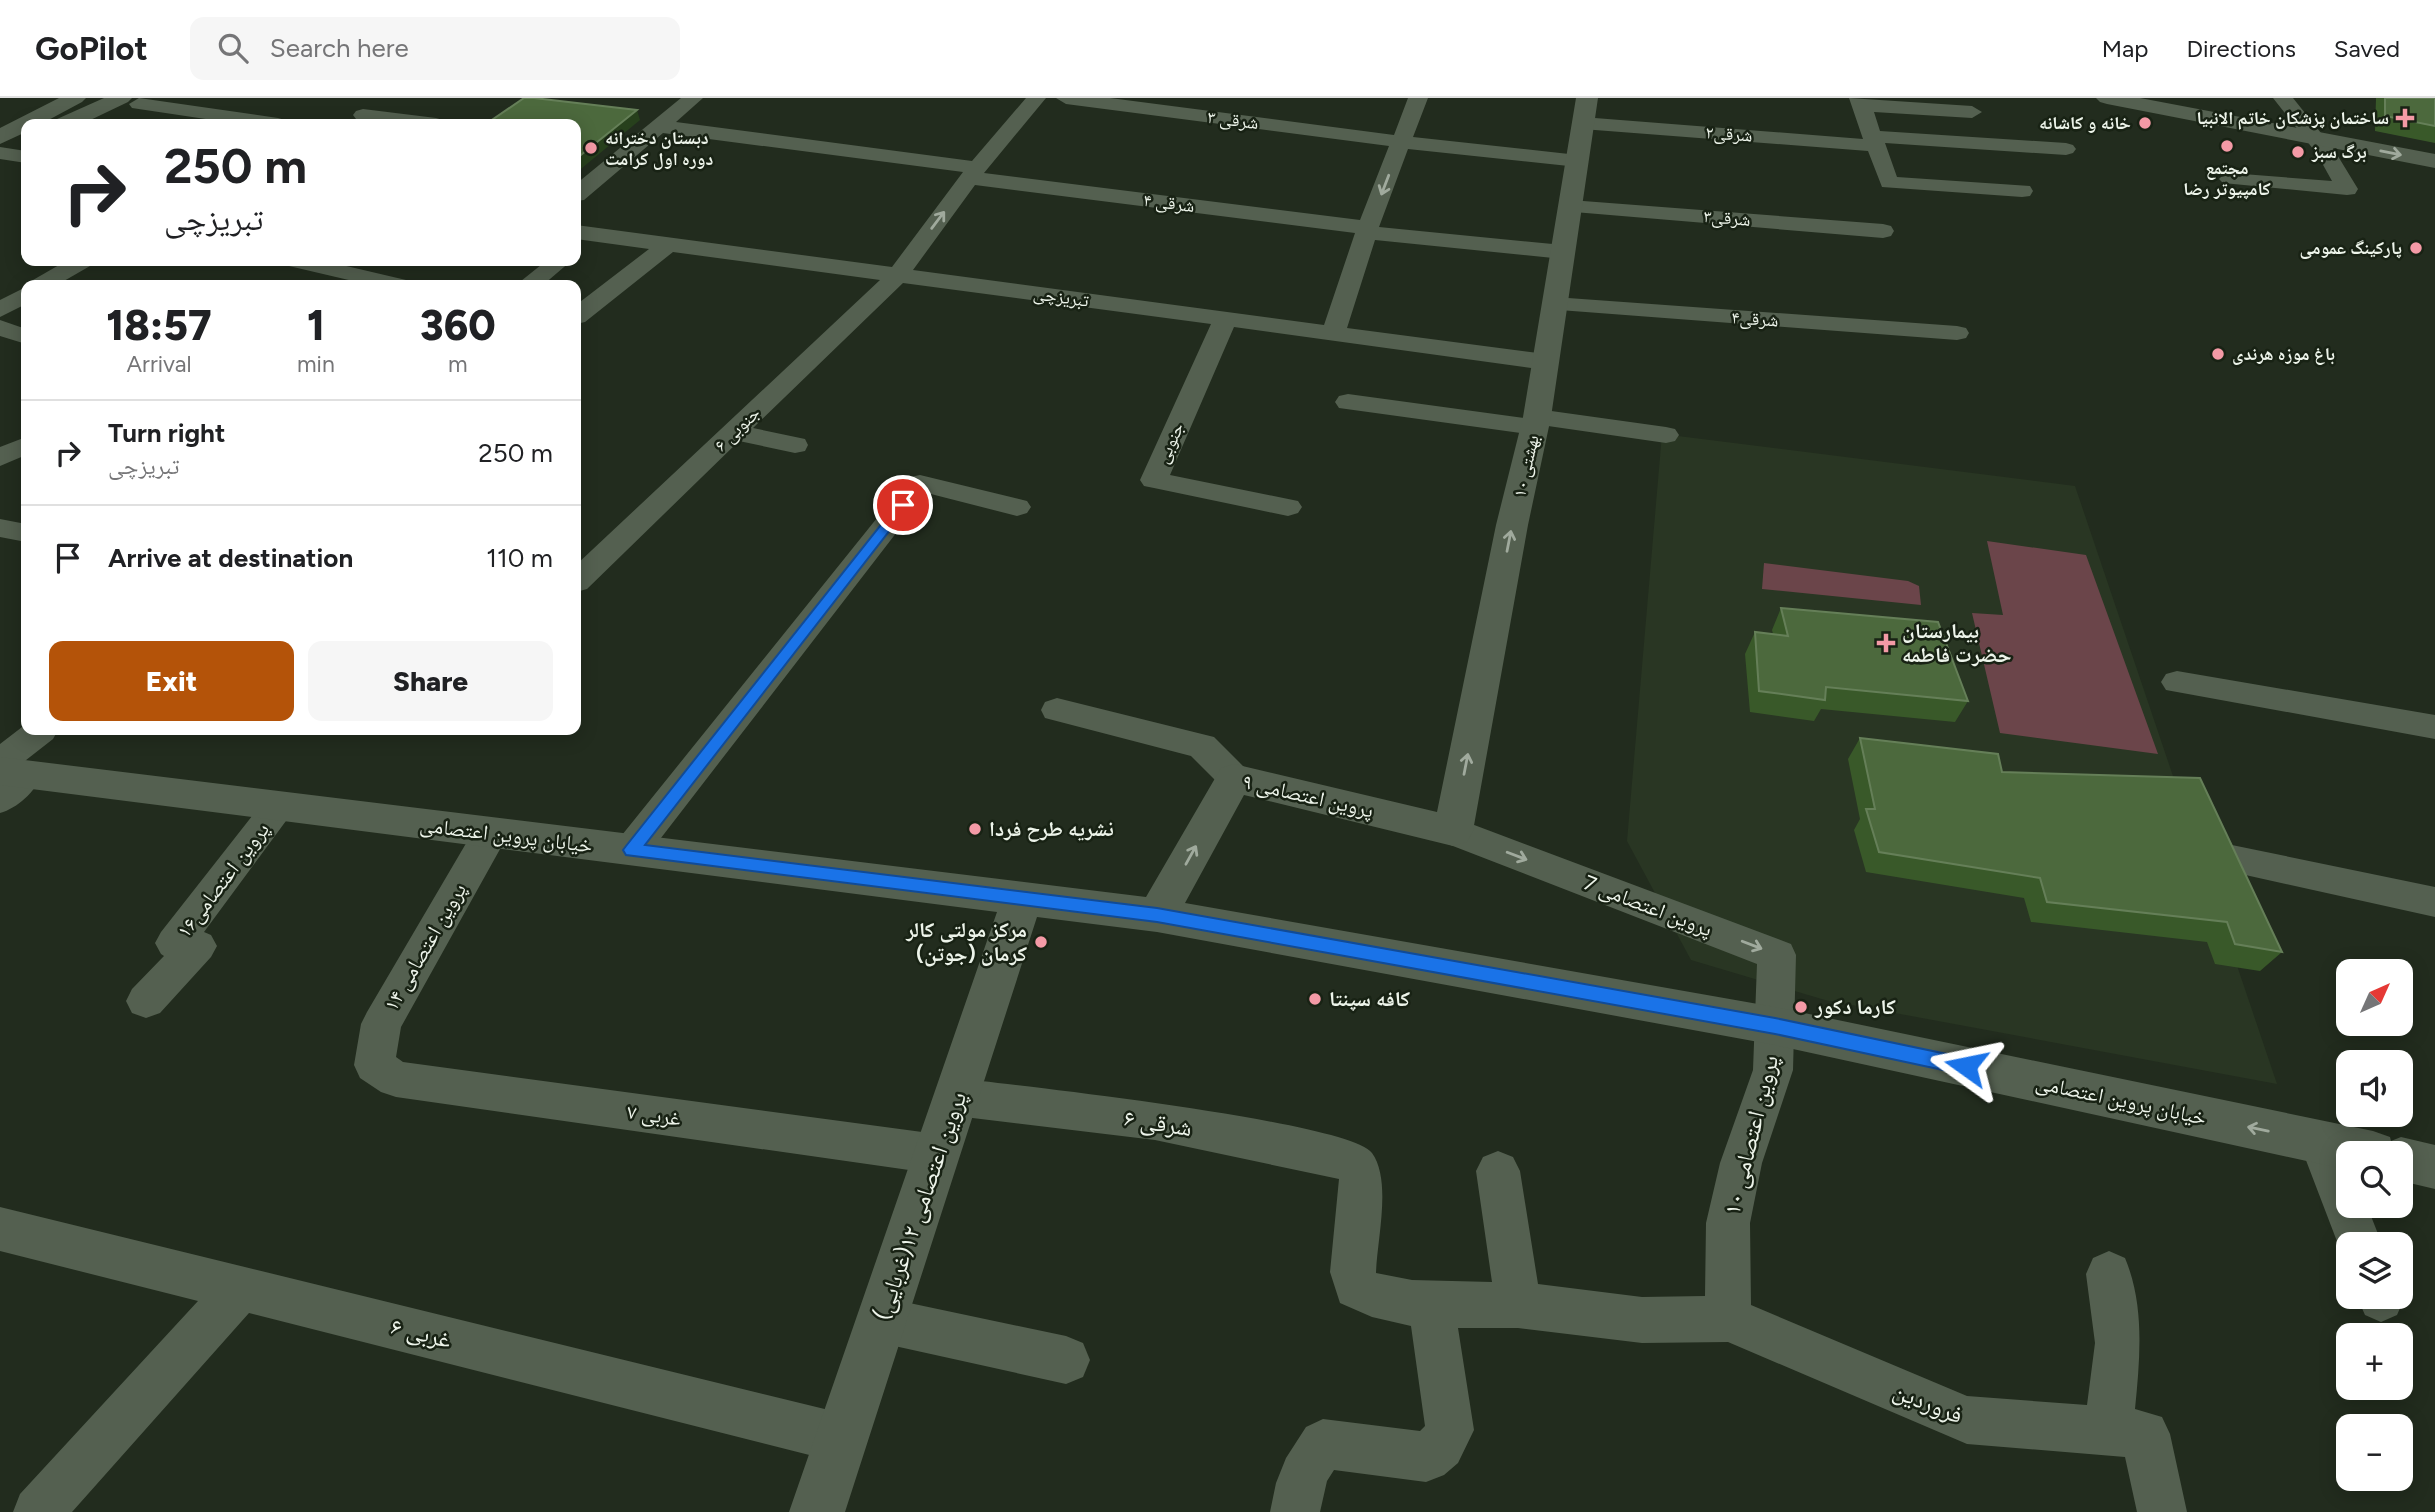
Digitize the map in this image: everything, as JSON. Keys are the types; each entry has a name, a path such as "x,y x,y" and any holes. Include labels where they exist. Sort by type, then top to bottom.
{"street":[{"path":"32,119 59,98"},
{"path":"41,119 75,98"},
{"path":"64,119 104,98"},
{"path":"357,119 390,98"},
{"path":"581,190 660,118 693,98"},
{"name":"جنوبی ۶","path":"581,577 898,275 974,173 1036,98"},
{"name":"شرقی ۳","path":"1066,98 1401,142 1578,161"},
{"path":"1333,334 1367,230 1418,98"},
{"name":"بهشتی ۱۰","path":"1453,831 1512,525 1536,422 1587,98"},
{"path":"2107,98 2435,161"},
{"path":"2230,179 2347,189 2314,138 2283,98"},
{"path":"79,119 130,101 246,119"},
{"path":"1972,112 1860,101 1889,183 2021,191"},
{"name":"شرقی ۴","path":"660,118 974,173 1367,230 1563,252"},
{"name":"شرقی۲","path":"1582,123 1874,141 2066,149"},
{"path":"0,144 21,128"},
{"path":"0,144 21,131"},
{"path":"0,144 21,142"},
{"path":"0,144 21,154"},
{"name":"شرقی۳","path":"1570,206 1883,231"},
{"name":"تبریزچی","path":"586,233 1546,362"},
{"path":"581,313 669,244"},
{"path":"50,280 73,266"},
{"path":"310,266 343,279 372,266"},
{"path":"535,280 554,266"},
{"path":"0,310 21,297"},
{"name":"شرقی۴","path":"1554,304 1957,333"},
{"name":"جنوبی","path":"1226,319 1154,480 1288,507"},
{"path":"0,327 21,335"},
{"path":"1348,402 1666,435"},
{"path":"734,432 794,445"},
{"path":"0,457 21,447"},
{"path":"632,850 920,483 1017,507"},
{"path":"0,528 21,532"},
{"path":"2177,682 2435,727"},
{"path":"1057,710 1202,746 1234,778"},
{"path":"6,777 37,735"},
{"name":"خیابان پروین اعتصامی","path":"6,777 279,806 1157,915 1775,1026 2336,1145"},
{"name":"پروین اعتصامی ۹","path":"1157,915 1234,778 1453,831"},
{"name":"پروین اعتصامی۱۶","path":"146,1001 198,946 174,943 279,806"},
{"name":"پروین اعتصامی 7","path":"1453,831 1777,955 1775,1026"},
{"name":"پروین اعتصامی ۱۴","path":"374,1065 381,1024 491,833"},
{"path":"2227,858 2435,902"},
{"name":"پروین اعتصامی ۱۲(غربایی)","path":"817,1512 1022,899"},
{"name":"پروین اعتصامی ۱۰","path":"1728,1319 1728,1223 1741,1163 1773,1070 1775,1026"},
{"name":"غربی ۷","path":"374,1065 396,1079 937,1154"},
{"name":"شرقی ۶","path":"956,1097 1155,1121 1340,1157 1355,1165 1361,1176 1353,1272 1356,1287 1369,1295 1431,1304"},
{"path":"2320,1142 2355,1232"},
{"path":"2413,1162 2435,1167"},
{"path":"1498,1171 1518,1305"},
{"name":"غربی ۶","path":"0,1229 842,1438"},
{"path":"2108,1430 2118,1343 2109,1274"},
{"path":"38,1512 240,1289"},
{"path":"1296,1512 1300,1482 1307,1462 1323,1444 1426,1457 1441,1446 1450,1430 1431,1304 1518,1305 1642,1320 1728,1319"},
{"name":"فروردین","path":"1728,1319 1967,1420 2145,1433 2162,1512"},
{"path":"881,1320 1066,1360"}],"shaded area":[{"name":"بیمارستان حضرت فاطمه","path":"1662,434 2075,486 2277,1084 1825,1000 1691,960 1627,841"},
{"path":"1987,541 2086,555 2158,754 2000,733 1972,613 2003,615"},
{"path":"1764,563 1908,581 1919,586 1921,605 1762,589"}],"building":[{"path":"524,98 637,110 581,155 581,119 493,119"},
{"path":"2385,98 2435,98 2435,126 2385,116"},
{"path":"1781,608 1938,622 1968,701 1826,687 1825,700 1759,691 1755,632 1788,636"},
{"path":"1860,738 1998,754 2002,772 2200,778 2282,952 2235,944 2227,922 2047,902 2040,878 1879,852 1866,809 1875,809"}],"place":[{"name":"ساختمان پزشکان خاتم الانبیا","path":"2405,118"},
{"name":"خانه و کاشانه","path":"2145,123"},
{"name":"مجتمع کامپیوتر رضا","path":"2227,146"},
{"name":"دبستان دخترانه دوره اول کرامت","path":"591,148"},
{"name":"برگ سبز","path":"2298,152"},
{"name":"پارکینگ عمومی","path":"2416,248"},
{"name":"باغ موزه هرندی","path":"2218,354"},
{"name":"بیمارستان حضرت فاطمه","path":"1886,643"},
{"name":"نشریه طرح فردا","path":"975,829"},
{"name":"مرکز مولتی کالر کرمان (جوتن)","path":"1041,942"},
{"name":"کافه سپنتا","path":"1315,999"},
{"name":"کارما دکور","path":"1801,1007"}],"route":[{"path":"903,505 632,850 1157,915 1775,1026 1966,1066"}]}
